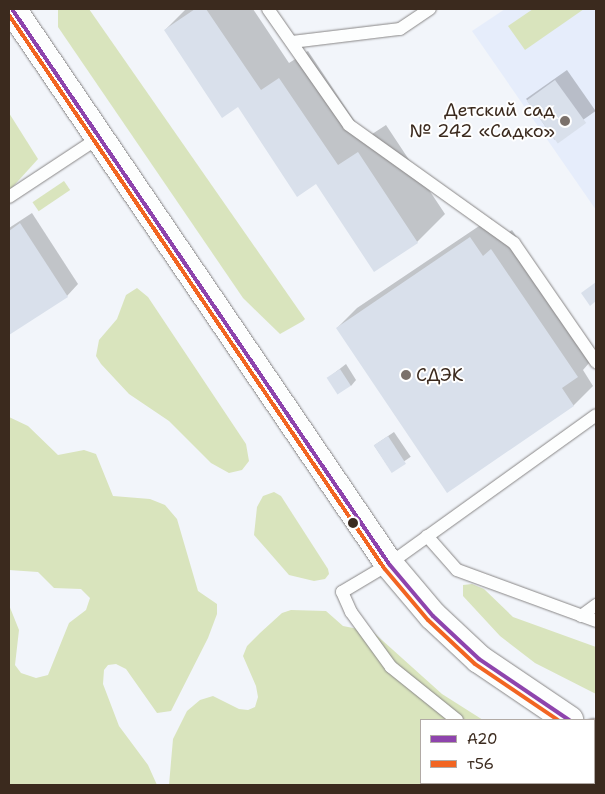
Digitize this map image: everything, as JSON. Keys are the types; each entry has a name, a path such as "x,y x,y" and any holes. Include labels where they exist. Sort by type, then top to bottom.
{"street":[{"path":"12,9 389,564 433,616 479,659 568,719"}],"lane":[{"path":"268,9 349,124 514,243 596,362"},
{"path":"292,42 400,29 430,9"},
{"path":"9,197 98,138"},
{"path":"456,719 391,667 351,612 342,592 389,564 596,415"},
{"path":"427,536 457,570 596,621"},
{"path":"581,616 596,605"}],"shaded area":[{"name":"Детский сад № 242 «Садко»","path":"505,9 596,9 596,210 472,31"}],"green space":[{"path":"58,9 89,9 305,319 303,321 280,334 243,298 58,27"},
{"path":"533,9 584,9 525,50 508,26"},
{"path":"9,113 38,159 9,191"},
{"path":"64,181 70,190 39,211 32,202"},
{"path":"137,288 148,297 246,444 249,461 242,470 229,473 211,463 169,421 129,394 96,356 99,340 117,319 126,295"},
{"path":"9,417 28,426 58,455 84,450 96,454 113,496 150,499 165,505 177,519 198,591 217,604 217,614 208,638 171,711 157,713 126,669 116,664 108,665 104,670 103,684 119,726 148,765 157,785 9,785 9,605 19,630 15,665 21,673 36,678 48,675 69,623 86,610 90,598 81,589 54,588 38,572 9,570"},
{"path":"274,492 281,496 328,569 329,574 325,579 314,581 289,575 254,535 257,507 263,496"},
{"path":"472,584 484,589 513,617 596,647 596,694 535,663 500,636 463,596 463,585"},
{"path":"291,610 326,611 343,626 373,632 442,694 481,719 420,719 420,784 573,785 169,785 173,739 187,711 200,700 213,696 239,709 248,710 255,707 258,697 256,686 243,656 247,646 282,613"}],"building":[{"path":"195,9 206,9 261,90 279,78 338,165 358,152 418,243 374,272 316,184 297,197 238,107 222,118 164,30"},
{"path":"555,80 586,123 558,143 527,101"},
{"path":"20,223 68,297 9,335 9,231"},
{"path":"470,237 483,256 491,249 578,377 562,388 574,406 447,493 336,328"},
{"path":"596,282 596,301 590,306 581,293"},
{"path":"340,369 351,386 337,394 327,378"},
{"path":"388,436 406,464 392,473 374,445"}],"transit line":[{"name":"А20","path":"12,9 389,564 433,616 479,659 568,719"},
{"name":"т56","path":"9,15 384,568 428,620 475,664 557,719"}],"place":[{"name":"Детский сад № 242 «Садко»","path":"565,121"},
{"name":"СДЭК","path":"406,375"}]}
